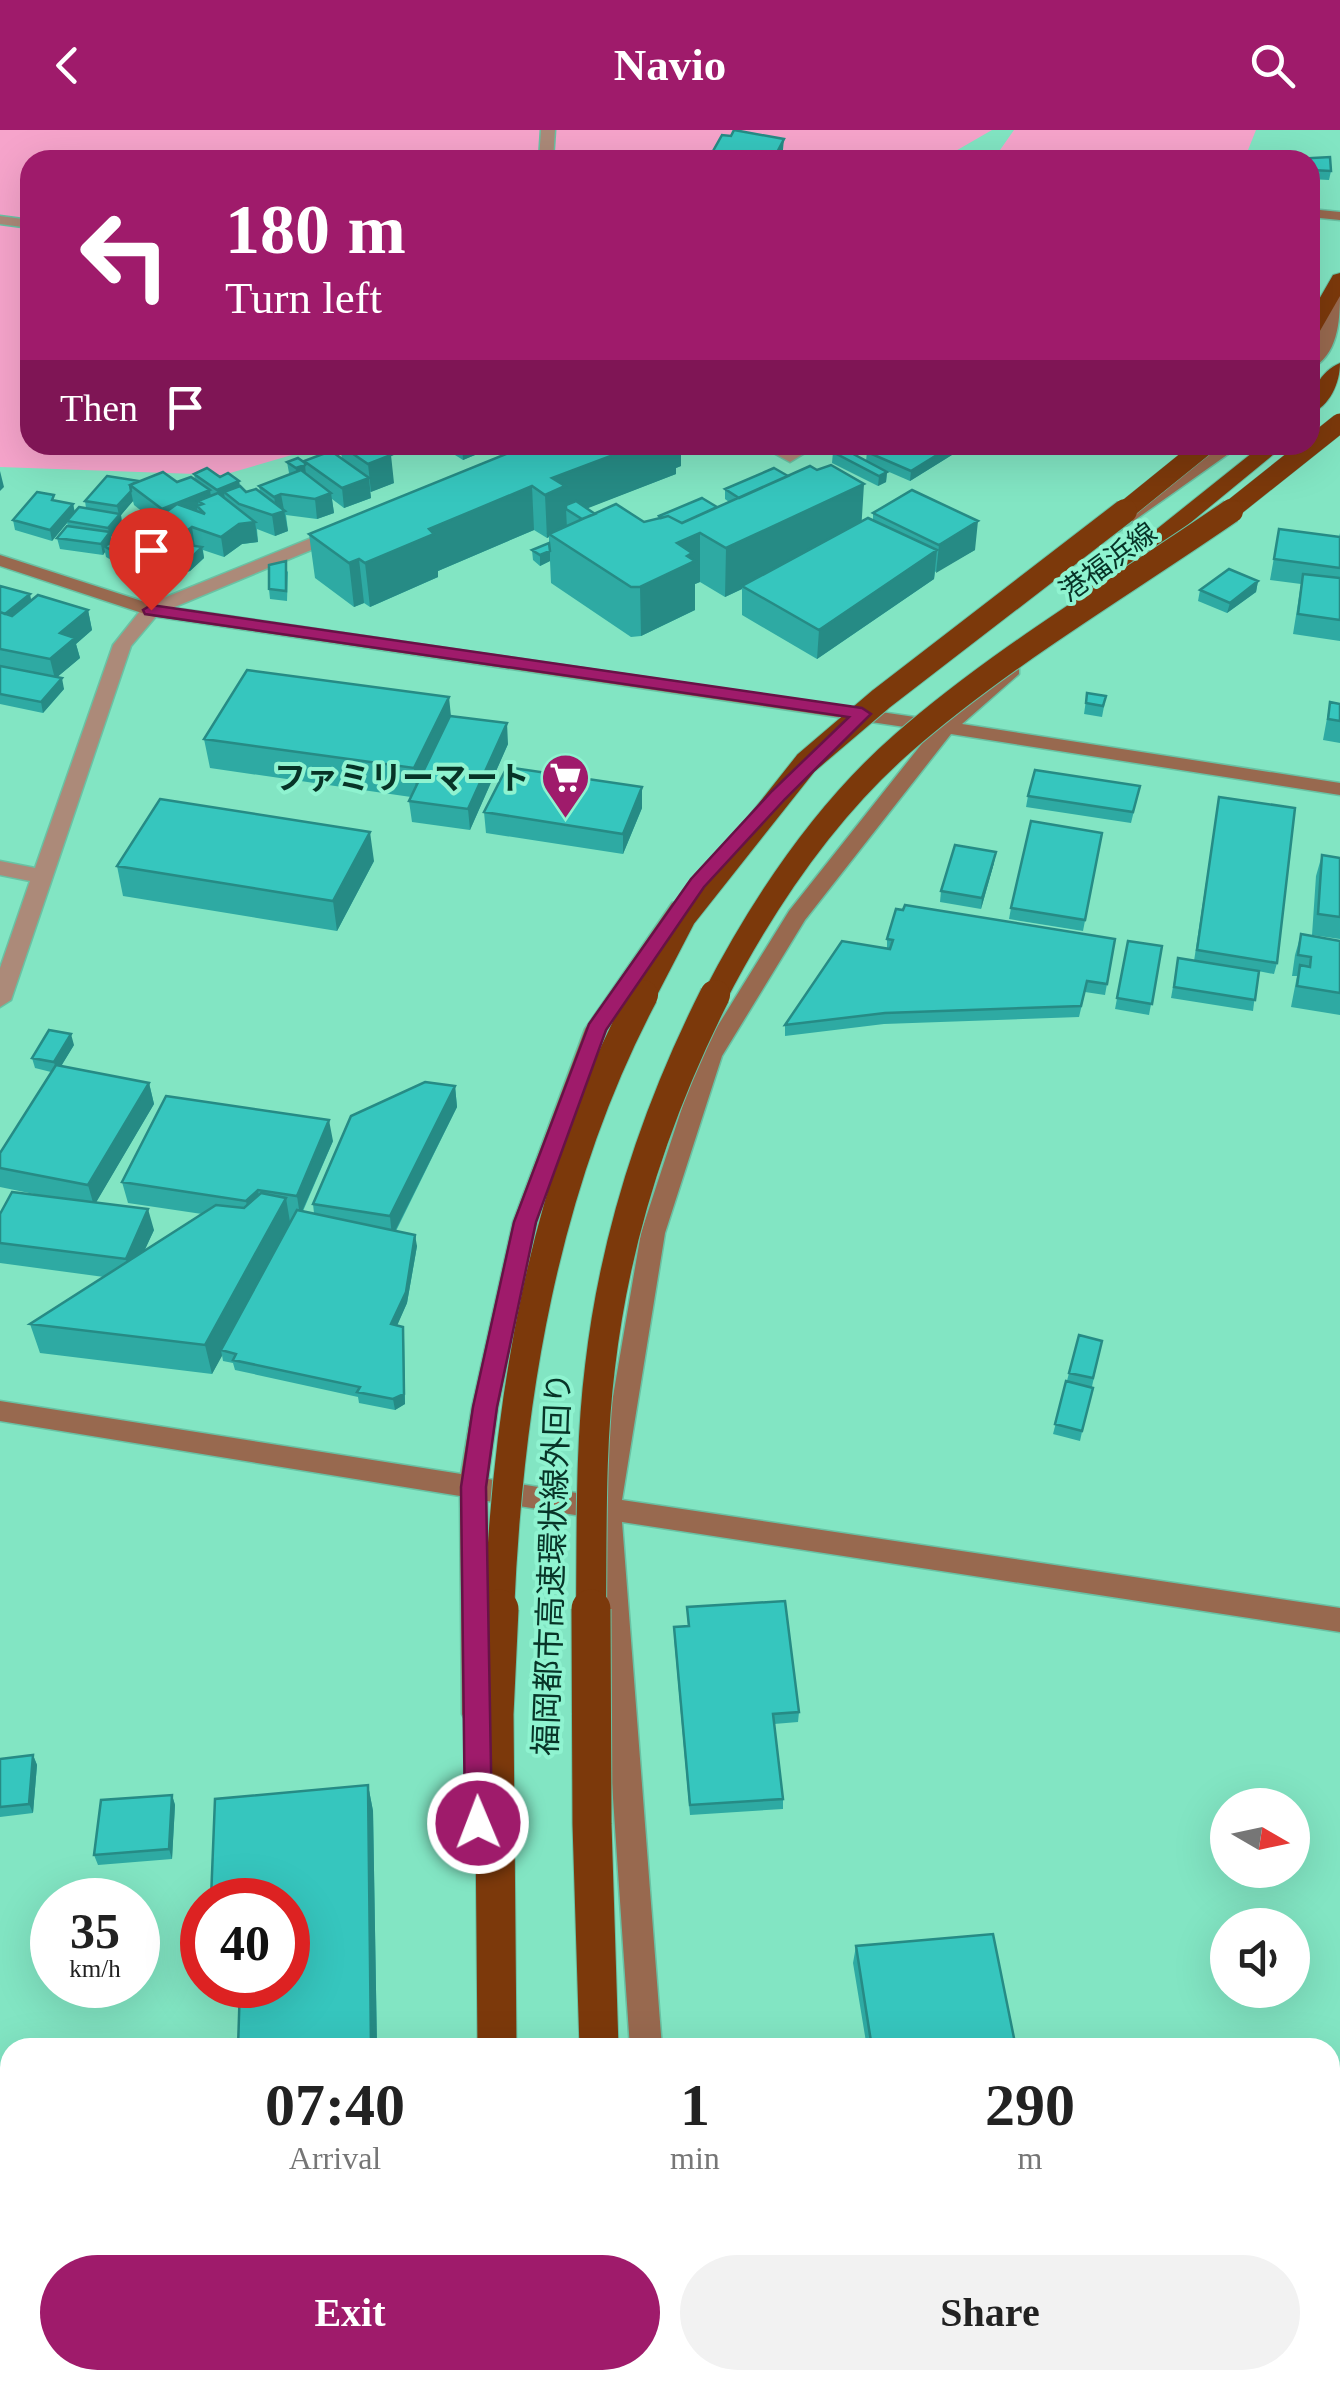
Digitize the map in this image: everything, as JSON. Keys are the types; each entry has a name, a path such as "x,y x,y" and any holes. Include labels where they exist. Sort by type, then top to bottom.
{"highway":[{"path":"1320,314 1340,279"},
{"path":"1320,395 1340,370"},
{"path":"1320,440 1340,423"},
{"path":"497,2038 492,1788 510,1433 527,1322 548,1233 568,1162 596,1086 629,1014 669,943 725,860 787,783 844,727 1193,455"},
{"name":"福岡都市高速環状線外回り","path":"599,2038 588,1778 594,1434 606,1328 642,1170 666,1098 696,1028 732,961 788,874 844,805 901,745 1263,455"},
{"path":"994,670 1246,502 1302,455"}],"street":[{"path":"1320,352 1340,299"},
{"name":"港福浜線","path":"1320,431 1340,412"},
{"name":"港福浜線","path":"482,2038 473,1487 485,1407 525,1222 596,1028 698,883 778,795 862,714 995,604 1143,509 1218,455"},
{"name":"港福浜線","path":"645,2038 607,1509 653,1233 711,1056 796,916 945,728 1058,632 1132,581 1293,455"},
{"path":"0,1000 10,948 41,876 122,646 151,610 368,520"},
{"path":"0,560 151,610 862,714 1340,789"},
{"path":"0,868 41,876"},
{"path":"0,1411 607,1509 1340,1620"}],"shaded area":[{"path":"0,130 992,130 957,150 20,150 20,455 292,455 223,475 0,467"},
{"path":"1014,130 1256,130 1248,150 1000,150"}],"building":[{"path":"734,130 784,139 778,150 714,150 722,135 731,136"},
{"path":"1330,157 1331,171 1320,170 1320,158"},
{"path":"337,455 369,478 342,488 304,461"},
{"path":"355,455 391,455 368,464"},
{"path":"503,455 613,455 552,478 565,486 545,495 532,486 429,529 434,534 365,563 359,559 349,563 309,534"},
{"path":"839,455 855,455 887,472 879,476"},
{"path":"874,455 937,455 911,471"},
{"path":"298,458 305,465 296,468 287,462"},
{"path":"831,465 864,484 726,548 700,533 677,543 692,553 687,556 695,561 640,587 631,587 549,534 616,504 644,522 668,516 682,523 810,466 817,470"},
{"path":"207,468 220,477 228,473 239,481 217,490 194,474"},
{"path":"774,468 788,476 739,498 725,489"},
{"path":"301,470 331,493 315,499 281,494 274,497 259,486"},
{"path":"163,472 177,482 191,477 210,490 162,509 130,485"},
{"path":"107,476 139,481 130,485 131,491 117,506 85,501"},
{"path":"240,486 246,492 256,489 285,511 272,515 239,504 224,492"},
{"path":"912,490 978,521 939,545 873,513"},
{"path":"37,492 73,504 50,530 13,520"},
{"path":"218,493 255,522 239,524 221,537 192,527 188,530 152,522 177,504 205,514 197,506 203,504 198,501"},
{"path":"702,498 717,507 682,523 659,516"},
{"path":"576,501 595,514 582,519 566,509 566,505"},
{"path":"79,507 120,514 108,528 67,521"},
{"path":"868,518 937,550 819,630 742,586"},
{"path":"67,526 110,532 101,544 57,538"},
{"path":"140,529 148,535 113,551 104,546"},
{"path":"1279,529 1340,537 1340,568 1274,559"},
{"path":"158,535 169,542 202,547 188,561 169,566 122,552"},
{"path":"549,543 550,551 540,555 532,550"},
{"path":"286,561 286,591 269,589 269,565"},
{"path":"1229,569 1258,581 1230,603 1200,590"},
{"path":"1303,574 1340,578 1340,620 1298,614"},
{"path":"0,586 30,594 5,614 0,612"},
{"path":"38,595 88,610 60,633 75,638 50,659 0,649 0,612 12,616"},
{"path":"0,666 62,678 41,702 0,694"},
{"path":"247,670 449,697 414,768 204,739"},
{"path":"1087,693 1106,696 1103,706 1086,703"},
{"path":"1330,702 1340,704 1340,721 1328,719"},
{"path":"450,716 507,723 468,809 409,801"},
{"path":"507,767 642,787 623,834 484,812"},
{"path":"1035,770 1140,786 1133,812 1028,796"},
{"path":"1219,797 1295,808 1277,963 1197,950"},
{"path":"160,799 370,832 333,901 117,866"},
{"path":"1031,821 1102,833 1085,920 1011,908"},
{"path":"955,845 996,852 982,898 941,891"},
{"path":"1322,855 1340,858 1340,917 1318,914"},
{"path":"905,905 1115,939 1107,984 1087,981 1081,1006 885,1013 785,1025 842,941 890,949 893,940 887,939 896,909 903,910"},
{"path":"1301,934 1340,941 1340,993 1297,986 1300,965 1310,967 1311,957 1298,955"},
{"path":"1128,941 1162,946 1152,1004 1117,998"},
{"path":"1178,958 1259,971 1255,1000 1174,987"},
{"path":"49,1030 71,1034 54,1062 32,1058"},
{"path":"56,1065 149,1083 88,1185 0,1168 0,1153"},
{"path":"425,1082 455,1086 390,1216 313,1204 351,1116"},
{"path":"166,1096 329,1120 297,1196 258,1190 246,1201 122,1182"},
{"path":"12,1192 148,1209 126,1259 0,1243 0,1214"},
{"path":"261,1193 286,1198 205,1345 30,1324 216,1205 244,1208"},
{"path":"297,1210 415,1235 406,1292 391,1324 403,1327 404,1394 393,1399 357,1392 360,1387 233,1360 236,1354 221,1350"},
{"path":"1079,1335 1102,1341 1093,1378 1069,1373"},
{"path":"1066,1381 1093,1388 1082,1431 1055,1424"},
{"path":"785,1601 799,1712 773,1714 783,1799 690,1805 674,1627 689,1626 687,1607"},
{"path":"33,1755 29,1804 0,1807 0,1759"},
{"path":"368,1785 371,2038 238,2038 239,2008 310,2008 310,1878 212,1878 215,1799"},
{"path":"172,1795 169,1849 94,1855 101,1800"},
{"path":"993,1934 1014,2038 870,2038 856,1946"}],"place":[{"name":"ファミリーマート","path":"565,820"}],"route":[{"path":"151,610 862,714 778,795 698,883 596,1028 525,1222 485,1407 473,1487 478,1823"}]}
